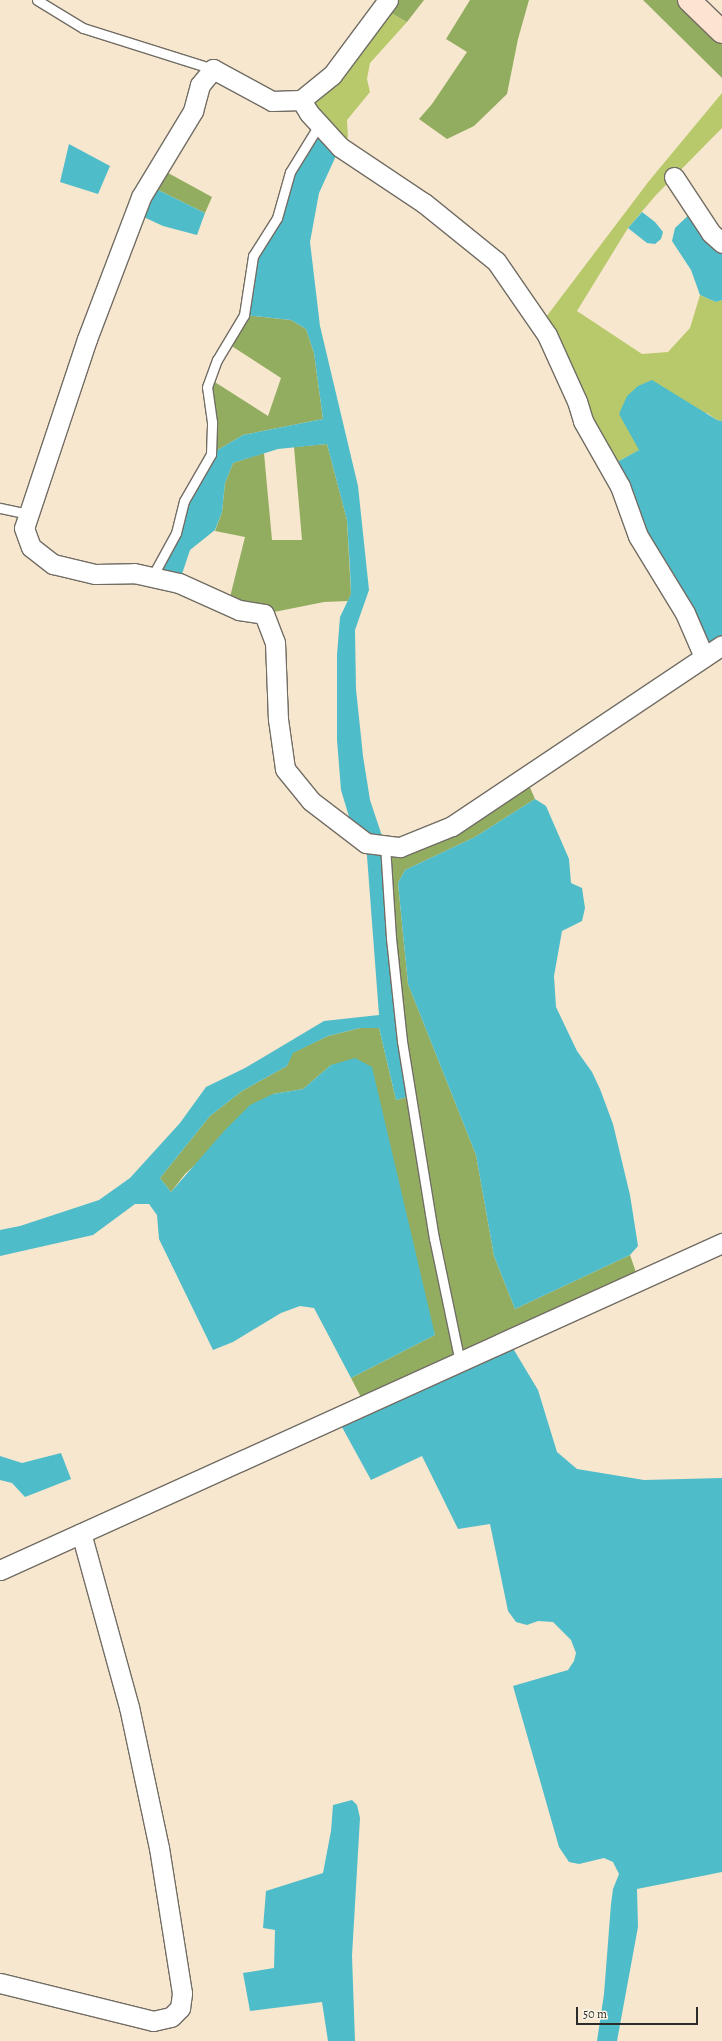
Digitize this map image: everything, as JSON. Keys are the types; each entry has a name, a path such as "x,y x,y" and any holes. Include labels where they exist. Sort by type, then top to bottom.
{"main road":[{"path":"689,0 722,32"},
{"path":"696,0 722,25"}],"street":[{"path":"388,0 332,75 301,100 272,102 213,69 200,84 193,110 141,197 87,339 24,528 31,547 53,564 95,574 134,573 179,583 239,610 264,614 275,642 278,719 285,769 311,801 366,843 400,847 452,826 722,645"},
{"path":"301,100 308,113 340,147 424,203 496,261 546,335 577,401 583,421 620,486 638,536 685,613 704,657"},
{"path":"674,177 711,233 722,243"},
{"path":"0,1570 722,1243"},
{"path":"0,1983 153,2021 172,2017 180,2008 182,1993 155,1833 129,1707 81,1533"}],"lane":[{"path":"37,0 83,28 213,69"},
{"path":"152,577 176,533 184,501 211,454 212,422 207,387 217,360 244,315 253,256 277,218 290,172 319,125"},
{"path":"0,508 29,514"},
{"path":"385,845 391,938 402,1041 434,1238 460,1362"}],"green space":[{"path":"388,0 424,0 407,22 382,8"},
{"path":"470,0 529,0 518,39 507,94 474,126 447,139 419,119 432,104 467,52 446,39"},
{"path":"643,0 696,0 722,25 722,78"},
{"path":"382,8 407,22 370,63 367,79 370,92 347,120 348,137 340,147 301,100"},
{"path":"722,93 722,128 656,195 628,228 577,311 642,354 668,352 690,328 700,295 716,302 722,300 722,421 717,420 707,413 608,467 540,325 649,181"},
{"path":"159,168 212,197 205,213 148,185"},
{"path":"244,315 291,320 306,329 314,353 323,419 243,435 211,454 210,379 268,416 281,378 227,343"},
{"path":"327,444 347,520 351,594 348,601 324,602 264,614 228,605 245,537 215,531 222,512 225,483 233,463 264,453 272,540 302,540 294,447"},
{"path":"525,776 535,799 475,837 405,870 398,883 408,984 476,1155 494,1256 515,1309 630,1255 639,1281 365,1405 351,1378 435,1335 331,1065 303,1089 273,1094 185,1174 171,1192 160,1178 210,1116 242,1091 287,1066 292,1053 328,1036 360,1028 379,1028 396,1100 411,1096 385,845 400,847"}],"water":[{"path":"319,125 340,147 319,193 310,242 320,326 358,486 369,590 355,630 356,689 363,756 370,800 385,845 411,1096 396,1100 379,1028 360,1028 328,1036 293,1053 287,1066 242,1091 210,1116 160,1178 171,1192 225,1130 250,1105 273,1094 303,1089 331,1065 355,1058 372,1067 435,1335 351,1378 314,1308 300,1306 281,1313 233,1342 213,1350 159,1239 157,1215 149,1204 135,1204 93,1235 0,1256 0,1230 20,1226 99,1200 130,1178 180,1123 206,1087 245,1068 324,1021 379,1015 366,843 350,820 341,790 337,740 337,655 340,617 351,594 347,520 327,444 278,449 233,463 225,483 222,512 215,530 190,550 179,583 152,577 176,533 184,501 211,454 243,435 323,419 314,353 306,329 291,320 244,315 253,256 277,218 290,172"},
{"path":"69,144 110,166 98,194 60,182"},
{"path":"148,185 205,213 197,235 163,226 135,213"},
{"path":"695,209 722,243 722,300 716,302 700,295 691,270 672,241 675,228"},
{"path":"642,212 655,222 663,232 661,239 655,244 647,243 628,228"},
{"path":"652,380 717,420 722,421 722,645 704,657 608,467 639,450 619,414 627,396 638,386"},
{"path":"535,799 546,806 569,859 571,883 582,888 585,908 582,921 562,931 554,976 556,1007 577,1051 592,1072 613,1124 630,1195 638,1246 630,1255 515,1309 494,1256 476,1155 408,984 398,883 405,870 475,837"},
{"path":"508,1340 538,1390 557,1452 577,1469 644,1480 722,1478 722,1872 637,1889 638,1927 617,2041 597,2041 604,1994 611,1904 613,1889 619,1874 613,1862 604,1858 579,1864 569,1862 559,1847 513,1686 568,1670 574,1661 576,1653 571,1640 553,1622 538,1621 527,1625 516,1622 508,1611 490,1524 458,1529 422,1456 371,1480 337,1418"},
{"path":"61,1453 71,1479 25,1497 12,1483 0,1480 0,1456 22,1463"},
{"path":"352,1800 357,1805 360,1818 352,1956 355,2041 328,2041 322,2002 250,2011 243,1973 274,1968 275,1930 263,1928 266,1891 323,1873 331,1831 333,1805"}]}
